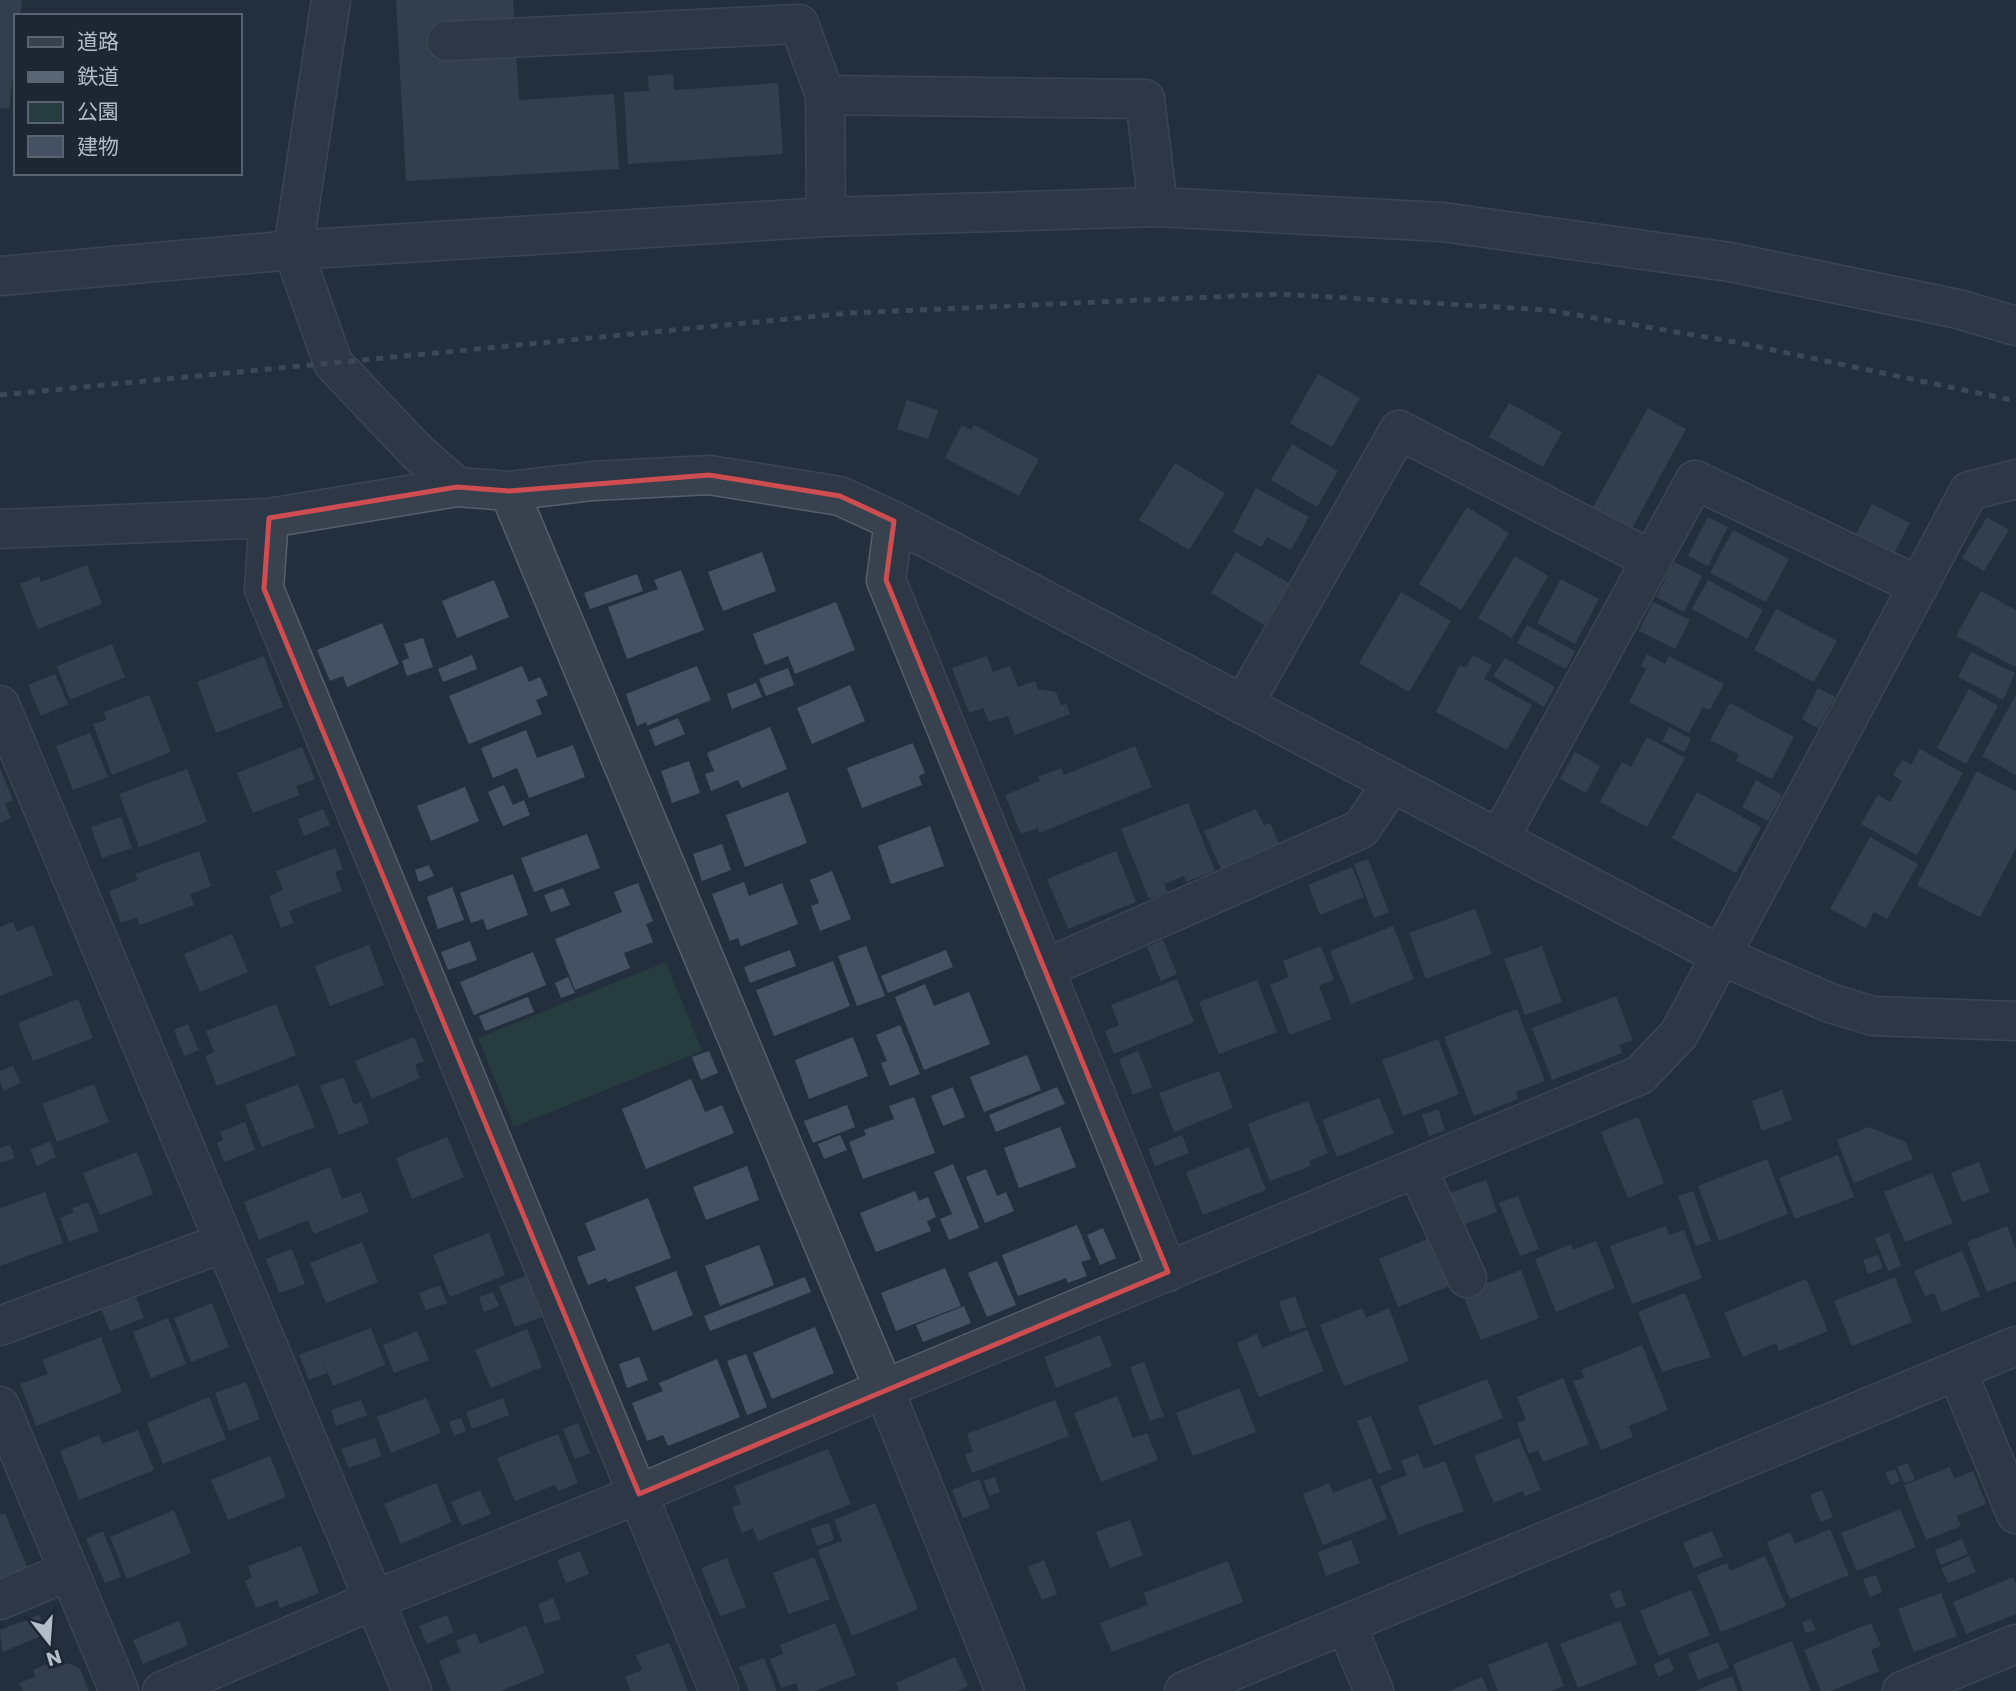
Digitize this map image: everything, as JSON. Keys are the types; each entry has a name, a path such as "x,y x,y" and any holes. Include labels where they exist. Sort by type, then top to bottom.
{"street":[{"path":"331,0 293,250 333,363 417,452 457,487"},
{"path":"447,41 752,13 799,24 825,95 826,217"},
{"path":"825,95 1145,99 1158,207"},
{"path":"0,276 293,250 826,217 1158,207 1442,222 1538,235 1730,262 1958,309 2016,326"},
{"path":"1243,705 1399,430 1652,560"},
{"path":"0,529 269,518 457,487 509,491 593,481 709,475 840,496 894,521 1722,956 1830,1003 1873,1016 2016,1021"},
{"path":"162,1691 374,1600 639,1494 884,1389 1640,1075 1679,1034 1969,491 2016,479"},
{"path":"1499,839 1695,480 1919,586"},
{"path":"509,491 884,1389 1005,1691"},
{"path":"269,518 264,589 719,1691"},
{"path":"894,521 886,580 1168,1272"},
{"path":"0,705 412,1691"},
{"path":"1044,969 1361,829 1392,783"},
{"path":"1417,1168 1467,1278"},
{"path":"0,1326 225,1242"},
{"path":"1184,1691 2016,1346"},
{"path":"1956,1371 2016,1514"},
{"path":"0,1406 119,1691"},
{"path":"0,1600 69,1571"},
{"path":"1346,1625 1374,1691"},
{"path":"1902,1691 2016,1644"}],"highlighted area":[{"path":"709,475 840,496 894,521 886,580 1168,1272 639,1494 264,589 269,518 457,487 509,491"}],"green space":[{"path":"666,962 702,1051 514,1127 478,1038"}],"building":[{"path":"0,0 22,0 20,14 14,14 14,68 9,109 0,108"},
{"path":"396,0 513,0 519,100 614,94 619,169 406,181"},
{"path":"673,74 674,90 778,83 783,154 628,164 624,92 649,91 648,76"},
{"path":"1318,374 1360,398 1332,447 1290,423"},
{"path":"907,400 938,410 928,439 897,429"},
{"path":"1509,403 1562,432 1543,467 1489,437"},
{"path":"1648,408 1686,429 1631,530 1592,509"},
{"path":"962,425 971,430 974,425 1039,459 1019,496 945,458"},
{"path":"1292,444 1338,471 1317,507 1271,480"},
{"path":"1175,463 1225,493 1189,550 1139,520"},
{"path":"1256,488 1309,517 1291,550 1267,537 1261,547 1233,532"},
{"path":"1872,504 1910,523 1894,553 1856,534"},
{"path":"1467,507 1509,533 1461,610 1419,584"},
{"path":"1708,517 1728,527 1708,566 1688,556"},
{"path":"1987,517 2009,530 1984,571 1962,558"},
{"path":"1733,530 1789,559 1766,602 1710,573"},
{"path":"762,552 776,591 723,611 708,572"},
{"path":"1236,552 1289,583 1264,625 1211,593"},
{"path":"1515,556 1548,576 1512,638 1478,618"},
{"path":"1674,562 1702,576 1684,612 1656,597"},
{"path":"87,565 102,604 38,629 20,584 39,576 41,582"},
{"path":"681,570 704,630 627,659 608,607 658,589 654,580"},
{"path":"637,574 643,591 590,609 584,593"},
{"path":"1561,579 1599,599 1575,644 1537,623"},
{"path":"494,580 509,617 457,638 442,601"},
{"path":"1708,580 1763,610 1747,639 1692,609"},
{"path":"1981,591 2016,610 2016,667 1956,636"},
{"path":"1401,592 1451,621 1409,692 1359,663"},
{"path":"836,602 855,650 795,674 788,656 765,665 753,634"},
{"path":"1653,602 1690,620 1675,649 1639,631"},
{"path":"1776,609 1837,641 1814,682 1754,650"},
{"path":"382,623 399,664 347,687 343,676 330,681 317,650"},
{"path":"1527,625 1575,651 1566,669 1517,643"},
{"path":"423,638 433,667 407,676 402,661 409,658 404,644"},
{"path":"112,644 125,677 70,700 57,666"},
{"path":"1971,652 2015,673 2003,700 1958,677"},
{"path":"1647,654 1665,664 1669,656 1724,684 1710,710 1703,707 1689,733 1629,702 1646,669 1641,666"},
{"path":"472,655 477,669 443,682 438,669"},
{"path":"1473,655 1492,665 1484,679 1532,705 1507,750 1436,712 1460,665 1466,668"},
{"path":"264,656 283,707 216,733 197,682"},
{"path":"987,656 993,672 1010,666 1018,687 1035,681 1038,689 1056,692 1061,705 1066,704 1070,714 1015,735 1008,716 989,722 983,708 969,713 952,668"},
{"path":"1505,658 1555,687 1544,707 1493,676"},
{"path":"522,666 529,682 540,677 548,695 536,700 542,714 469,744 449,696"},
{"path":"697,666 711,700 647,726 646,722 637,726 626,694"},
{"path":"788,668 794,685 766,696 759,679"},
{"path":"55,674 68,704 41,716 28,685"},
{"path":"756,683 762,697 732,709 727,694"},
{"path":"850,685 865,721 812,744 797,708"},
{"path":"1818,688 1835,697 1818,728 1802,719"},
{"path":"1969,689 1998,706 1966,764 1937,748"},
{"path":"149,695 171,752 112,775 93,724 107,720 104,712"},
{"path":"2016,695 2016,775 1982,756"},
{"path":"1730,703 1794,737 1772,779 1736,761 1739,755 1710,740"},
{"path":"678,718 685,734 655,746 649,730"},
{"path":"770,727 787,769 742,788 738,780 711,791 705,774 714,771 707,753"},
{"path":"1669,727 1691,739 1684,752 1662,741"},
{"path":"526,730 537,758 573,745 585,777 529,798 517,768 493,778 481,748"},
{"path":"90,733 108,777 73,790 56,746"},
{"path":"1647,737 1685,758 1647,827 1600,802 1622,762 1631,767"},
{"path":"913,743 925,773 919,776 922,785 862,808 847,768"},
{"path":"1135,746 1152,787 1039,833 1038,828 1021,834 1005,795 1040,781 1038,777 1061,768 1064,775"},
{"path":"302,747 315,779 296,786 300,795 253,813 237,773"},
{"path":"1920,749 1963,773 1917,855 1861,824 1878,795 1890,802 1902,781 1893,775 1902,760 1911,765"},
{"path":"1575,752 1600,766 1586,793 1560,779"},
{"path":"689,761 700,793 672,803 661,771"},
{"path":"0,768 13,800 5,804 11,818 0,823"},
{"path":"187,769 207,822 139,847 119,794"},
{"path":"1977,771 2016,791 2016,848 1980,917 1917,885"},
{"path":"1756,780 1782,795 1768,821 1742,807"},
{"path":"504,785 513,805 524,800 530,815 503,826 488,792"},
{"path":"465,787 479,821 431,841 417,806"},
{"path":"788,792 807,843 745,867 726,815"},
{"path":"1697,792 1761,827 1736,873 1672,838"},
{"path":"1188,803 1215,871 1186,882 1184,876 1164,884 1168,892 1149,899 1121,829"},
{"path":"323,809 330,825 304,836 298,819"},
{"path":"1256,809 1264,825 1270,823 1280,846 1222,871 1204,831"},
{"path":"121,817 132,848 102,858 91,827"},
{"path":"930,826 944,866 891,884 878,846"},
{"path":"587,834 600,868 534,892 521,858"},
{"path":"1870,837 1918,864 1887,919 1874,912 1866,928 1830,909"},
{"path":"722,844 731,870 702,881 693,854"},
{"path":"335,848 343,869 335,872 342,891 289,911 294,923 281,928 269,896 283,890 276,871"},
{"path":"199,851 211,886 190,894 194,905 140,925 137,917 121,923 109,891 138,880 135,874"},
{"path":"1116,851 1136,902 1068,929 1047,879"},
{"path":"1368,859 1389,912 1374,918 1354,864"},
{"path":"429,865 434,876 419,882 415,870"},
{"path":"1352,867 1364,897 1320,915 1308,885"},
{"path":"832,871 851,919 820,931 811,906 819,903 810,880"},
{"path":"513,874 528,915 487,930 483,919 471,923 460,893"},
{"path":"744,882 749,896 782,883 798,924 741,946 738,938 730,941 712,894"},
{"path":"638,883 653,921 646,924 653,942 624,953 630,968 575,990 555,939 622,912 614,892"},
{"path":"452,887 464,920 438,929 427,897"},
{"path":"563,888 570,905 551,912 544,895"},
{"path":"1475,909 1492,954 1426,979 1409,933"},
{"path":"13,922 17,932 33,925 53,975 0,996 0,927"},
{"path":"1393,926 1414,979 1351,1004 1330,951"},
{"path":"232,934 248,972 200,992 184,954"},
{"path":"1163,940 1177,974 1161,981 1147,947"},
{"path":"470,941 477,960 448,970 441,952"},
{"path":"369,945 384,985 330,1006 315,966"},
{"path":"866,946 885,996 857,1006 838,956"},
{"path":"1321,946 1334,980 1319,986 1332,1019 1290,1035 1270,985 1289,977 1283,961"},
{"path":"1542,946 1562,1002 1525,1015 1504,959"},
{"path":"790,950 796,966 750,983 744,967"},
{"path":"946,950 953,967 888,993 881,976"},
{"path":"533,952 546,985 474,1015 460,982"},
{"path":"833,961 850,1006 774,1036 756,990"},
{"path":"568,977 575,993 561,998 555,983"},
{"path":"1177,979 1194,1022 1114,1054 1105,1031 1119,1025 1111,1005"},
{"path":"1257,980 1277,1032 1219,1054 1199,1002"},
{"path":"925,984 934,1006 969,992 990,1044 924,1070 895,997"},
{"path":"1616,996 1633,1040 1619,1045 1622,1053 1552,1080 1532,1028"},
{"path":"528,997 534,1012 485,1031 479,1016"},
{"path":"78,999 93,1038 33,1061 18,1023"},
{"path":"276,1004 296,1055 217,1086 205,1056 214,1052 206,1031"},
{"path":"1517,1009 1545,1081 1516,1092 1518,1099 1474,1116 1444,1037"},
{"path":"188,1024 199,1050 184,1056 174,1030"},
{"path":"900,1025 920,1074 890,1086 881,1063 887,1061 876,1035"},
{"path":"414,1037 424,1061 415,1065 420,1078 372,1099 355,1061"},
{"path":"853,1037 868,1076 809,1099 795,1060"},
{"path":"1438,1039 1459,1094 1403,1116 1382,1060"},
{"path":"709,1051 718,1073 701,1080 692,1057"},
{"path":"1138,1051 1152,1087 1133,1095 1119,1059"},
{"path":"1027,1055 1041,1090 984,1112 970,1077"},
{"path":"13,1066 21,1083 4,1091 0,1071"},
{"path":"1219,1071 1233,1108 1174,1132 1159,1093"},
{"path":"344,1077 354,1105 361,1102 369,1123 339,1135 320,1086"},
{"path":"691,1079 705,1112 722,1105 734,1133 646,1169 622,1109"},
{"path":"94,1084 109,1122 57,1142 42,1104"},
{"path":"298,1084 315,1127 262,1147 245,1105"},
{"path":"953,1087 965,1117 943,1126 931,1096"},
{"path":"1057,1087 1065,1104 996,1132 989,1115"},
{"path":"1782,1090 1792,1120 1762,1131 1752,1101"},
{"path":"914,1097 935,1153 863,1179 849,1142 866,1135 864,1130 894,1119 889,1106"},
{"path":"1379,1098 1394,1133 1337,1157 1322,1120"},
{"path":"1308,1101 1328,1153 1309,1161 1311,1166 1270,1181 1248,1124"},
{"path":"847,1105 855,1127 813,1143 804,1121"},
{"path":"1438,1109 1445,1130 1429,1136 1422,1115"},
{"path":"1638,1117 1664,1183 1628,1198 1601,1132"},
{"path":"245,1122 255,1150 224,1162 217,1143 223,1140 220,1132"},
{"path":"1060,1127 1076,1167 1019,1188 1004,1148"},
{"path":"1869,1127 1906,1142 1913,1159 1854,1183 1837,1140"},
{"path":"840,1135 847,1150 824,1159 818,1144"},
{"path":"1182,1135 1189,1153 1155,1166 1148,1149"},
{"path":"447,1137 464,1177 412,1199 396,1158"},
{"path":"50,1141 56,1157 37,1166 30,1150"},
{"path":"10,1145 15,1158 0,1163 0,1148"},
{"path":"1249,1147 1266,1190 1203,1215 1186,1172"},
{"path":"137,1152 153,1194 100,1215 83,1173"},
{"path":"1838,1155 1854,1197 1795,1219 1779,1178"},
{"path":"1767,1159 1788,1214 1719,1241 1698,1186"},
{"path":"1979,1162 1990,1192 1962,1202 1951,1173"},
{"path":"953,1164 979,1228 949,1240 940,1219 952,1214 934,1172"},
{"path":"747,1166 759,1200 706,1220 693,1187"},
{"path":"330,1167 342,1199 361,1192 369,1212 314,1234 308,1220 259,1240 244,1202"},
{"path":"986,1169 997,1196 1006,1192 1014,1211 985,1223 966,1177"},
{"path":"1932,1173 1953,1223 1905,1242 1884,1192"},
{"path":"1486,1180 1497,1212 1462,1225 1450,1193"},
{"path":"915,1191 919,1201 928,1197 936,1217 927,1221 931,1231 876,1252 860,1213"},
{"path":"1693,1191 1711,1241 1696,1246 1678,1196"},
{"path":"45,1192 63,1243 0,1266 0,1208"},
{"path":"1518,1196 1539,1249 1520,1256 1499,1203"},
{"path":"648,1198 671,1258 608,1282 606,1278 588,1285 577,1257 596,1250 585,1223"},
{"path":"88,1202 99,1231 69,1242 60,1218 74,1212 72,1208"},
{"path":"1077,1225 1091,1259 1081,1262 1087,1276 1068,1283 1066,1278 1018,1296 1002,1255"},
{"path":"1666,1226 1669,1235 1684,1230 1702,1278 1632,1304 1610,1246"},
{"path":"2007,1226 2016,1249 2016,1281 1987,1292 1967,1242"},
{"path":"1103,1228 1116,1258 1100,1265 1087,1235"},
{"path":"489,1233 505,1275 450,1297 433,1255"},
{"path":"1889,1233 1901,1266 1888,1271 1875,1238"},
{"path":"1432,1237 1452,1285 1398,1307 1379,1259"},
{"path":"1596,1241 1615,1288 1556,1312 1535,1259 1571,1244 1573,1250"},
{"path":"362,1242 378,1282 326,1303 310,1263"},
{"path":"759,1245 774,1285 720,1306 705,1266"},
{"path":"292,1249 305,1284 279,1293 266,1259"},
{"path":"1962,1251 1980,1296 1942,1312 1934,1293 1925,1296 1914,1271"},
{"path":"1878,1255 1883,1268 1868,1274 1863,1260"},
{"path":"997,1261 1016,1305 987,1317 968,1273"},
{"path":"945,1268 961,1306 896,1331 881,1293"},
{"path":"1521,1270 1539,1318 1481,1340 1462,1293"},
{"path":"676,1271 693,1315 653,1331 635,1287"},
{"path":"529,1275 544,1316 515,1327 499,1286"},
{"path":"805,1277 811,1292 710,1331 704,1316"},
{"path":"1895,1277 1912,1322 1852,1346 1834,1301"},
{"path":"1806,1279 1828,1331 1779,1351 1776,1343 1743,1357 1724,1313"},
{"path":"440,1285 447,1303 426,1310 419,1293"},
{"path":"132,1287 144,1318 110,1331 98,1301"},
{"path":"493,1292 499,1306 484,1312 479,1297"},
{"path":"1685,1293 1711,1357 1662,1372 1638,1312"},
{"path":"1295,1296 1306,1327 1290,1332 1279,1302"},
{"path":"212,1303 229,1347 191,1362 174,1318"},
{"path":"964,1306 971,1323 923,1342 916,1325"},
{"path":"1362,1308 1366,1318 1389,1308 1409,1361 1344,1386 1320,1325"},
{"path":"168,1318 186,1364 151,1378 133,1332"},
{"path":"815,1327 834,1373 772,1399 753,1353"},
{"path":"371,1328 385,1365 333,1386 321,1355 327,1373 309,1380 299,1355"},
{"path":"527,1329 542,1367 491,1388 475,1350"},
{"path":"1307,1330 1324,1371 1259,1397 1237,1343 1257,1334 1262,1348"},
{"path":"417,1331 429,1360 394,1373 383,1345"},
{"path":"1100,1335 1112,1366 1056,1388 1044,1357"},
{"path":"101,1337 122,1392 36,1426 20,1384 48,1374 42,1360"},
{"path":"1642,1345 1668,1410 1629,1426 1633,1437 1601,1450 1573,1381 1584,1378 1581,1370"},
{"path":"746,1354 767,1407 747,1415 727,1361"},
{"path":"639,1357 648,1380 627,1388 619,1364"},
{"path":"717,1359 740,1417 668,1446 663,1435 647,1441 632,1403 663,1391 659,1383"},
{"path":"1144,1362 1164,1416 1150,1421 1130,1367"},
{"path":"1563,1378 1589,1444 1543,1462 1538,1450 1529,1454 1517,1423 1526,1420 1517,1397"},
{"path":"1487,1379 1503,1418 1434,1446 1418,1406"},
{"path":"246,1382 260,1419 229,1431 215,1393"},
{"path":"1239,1388 1256,1432 1193,1456 1176,1413"},
{"path":"1117,1396 1133,1438 1147,1433 1158,1460 1101,1482 1074,1413"},
{"path":"209,1397 226,1439 163,1464 147,1423"},
{"path":"426,1398 441,1433 391,1453 377,1417"},
{"path":"503,1398 509,1415 472,1429 466,1412"},
{"path":"361,1400 367,1415 336,1426 331,1410"},
{"path":"1055,1400 1069,1436 972,1473 965,1454 973,1452 967,1434"},
{"path":"1371,1416 1392,1469 1378,1474 1357,1421"},
{"path":"461,1418 466,1431 454,1436 449,1422"},
{"path":"578,1423 590,1453 575,1459 563,1429"},
{"path":"138,1430 154,1470 79,1500 60,1451 99,1435 102,1444"},
{"path":"558,1434 578,1483 558,1491 555,1485 515,1501 497,1458"},
{"path":"375,1438 382,1456 349,1468 341,1449"},
{"path":"1519,1438 1541,1490 1525,1496 1523,1491 1494,1503 1474,1456"},
{"path":"828,1449 851,1504 758,1541 753,1528 742,1533 732,1507 741,1504 734,1486"},
{"path":"1418,1454 1424,1469 1445,1461 1464,1511 1399,1535 1380,1486 1407,1475 1401,1461"},
{"path":"270,1456 286,1497 228,1520 211,1480"},
{"path":"1908,1463 1915,1479 1904,1483 1897,1467"},
{"path":"1950,1467 1954,1479 1973,1471 1986,1504 1957,1516 1961,1526 1926,1540 1904,1485"},
{"path":"1895,1469 1900,1481 1891,1485 1885,1473"},
{"path":"995,1477 1000,1492 989,1496 984,1481"},
{"path":"1371,1478 1387,1519 1323,1545 1303,1494 1329,1483 1333,1493"},
{"path":"979,1479 990,1508 963,1518 952,1490"},
{"path":"436,1483 452,1522 401,1544 384,1504"},
{"path":"480,1490 491,1514 462,1526 451,1502"},
{"path":"1822,1490 1833,1517 1821,1522 1810,1495"},
{"path":"875,1503 918,1609 852,1636 818,1550 842,1541 834,1520"},
{"path":"1900,1509 1916,1547 1857,1571 1841,1533"},
{"path":"174,1510 191,1553 127,1579 110,1537"},
{"path":"5,1513 27,1567 0,1578 0,1515"},
{"path":"1130,1520 1143,1555 1110,1568 1096,1532"},
{"path":"829,1523 834,1540 817,1546 811,1529"},
{"path":"1830,1529 1849,1575 1790,1599 1767,1542 1790,1532 1795,1544"},
{"path":"103,1531 121,1577 105,1583 86,1539"},
{"path":"1712,1531 1723,1556 1694,1568 1683,1543"},
{"path":"1962,1539 1968,1554 1941,1565 1935,1550"},
{"path":"1351,1540 1360,1563 1326,1576 1318,1552"},
{"path":"301,1546 319,1593 280,1608 277,1600 256,1608 245,1581 252,1578 248,1566"},
{"path":"580,1551 589,1574 566,1583 557,1560"},
{"path":"1765,1556 1786,1606 1721,1632 1697,1575 1727,1563 1730,1571"},
{"path":"1969,1556 1976,1572 1948,1583 1941,1568"},
{"path":"814,1557 830,1599 789,1614 773,1573"},
{"path":"727,1558 746,1607 720,1616 701,1568"},
{"path":"1044,1560 1057,1594 1042,1600 1028,1567"},
{"path":"1228,1561 1243,1602 1112,1652 1100,1623 1148,1605 1144,1593"},
{"path":"1876,1575 1882,1592 1870,1597 1863,1579"},
{"path":"2013,1577 2016,1584 2016,1614 1966,1634 1953,1602"},
{"path":"1620,1590 1626,1605 1616,1609 1609,1594"},
{"path":"1691,1590 1710,1635 1659,1656 1640,1611"},
{"path":"1941,1593 1957,1636 1914,1652 1898,1609"},
{"path":"553,1598 561,1619 545,1624 538,1604"},
{"path":"39,1615 47,1634 2,1652 0,1630"},
{"path":"447,1615 454,1632 427,1644 419,1626"},
{"path":"1811,1619 1816,1630 1806,1633 1802,1622"},
{"path":"179,1621 188,1645 143,1664 133,1640"},
{"path":"1620,1621 1637,1664 1578,1688 1560,1644"},
{"path":"835,1623 856,1675 815,1691 799,1691 796,1683 781,1688 770,1659 783,1654 780,1645"},
{"path":"1871,1623 1881,1646 1871,1650 1879,1671 1831,1691 1821,1691 1804,1650"},
{"path":"526,1625 545,1673 500,1691 451,1691 439,1661 461,1652 456,1641 476,1633 480,1644"},
{"path":"1792,1641 1811,1691 1743,1691 1733,1664"},
{"path":"1547,1642 1564,1686 1550,1691 1498,1691 1488,1665"},
{"path":"1718,1642 1729,1668 1698,1680 1688,1654"},
{"path":"669,1643 688,1691 631,1691 625,1677 642,1670 636,1655"},
{"path":"955,1657 968,1686 958,1691 899,1691 896,1683"},
{"path":"764,1658 777,1691 749,1691 739,1667"},
{"path":"1669,1658 1674,1670 1658,1677 1654,1664"},
{"path":"50,1663 53,1669 69,1663 80,1669 89,1691 23,1691 19,1683 35,1677 33,1670"},
{"path":"1732,1676 1738,1691 1694,1691"},
{"path":"1482,1677 1488,1691 1449,1691"}],"railway":[{"path":"0,395 850,313 1279,294 1547,310 1735,342 2016,401"}]}
